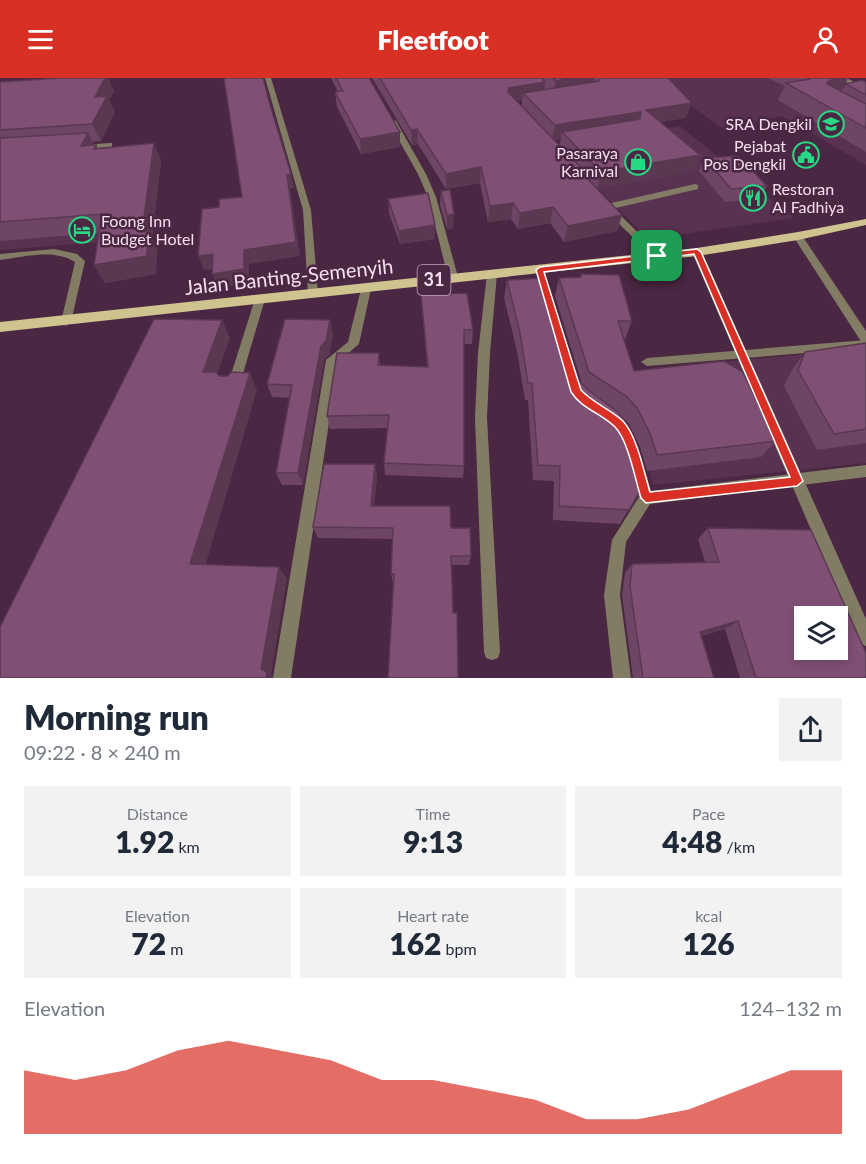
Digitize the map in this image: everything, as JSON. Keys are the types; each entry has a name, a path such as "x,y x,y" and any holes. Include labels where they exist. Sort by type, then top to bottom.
{"main road":[{"name":"Jalan Banting-Semenyih","path":"0,327 66,322 492,274 541,276 657,256 798,236 866,222"}],"street":[{"path":"268,78 307,210 314,293"},
{"path":"841,78 865,89"},
{"path":"855,91 865,89"},
{"path":"390,116 432,197 453,278"},
{"path":"76,147 109,145"},
{"path":"607,207 695,187"},
{"path":"599,199 657,256"},
{"path":"798,236 866,340"},
{"path":"0,257 64,252 75,255 80,261 66,322"},
{"path":"697,252 866,638"},
{"path":"492,274 484,353 482,418 492,652"},
{"path":"282,678 332,360 353,345 366,289"},
{"path":"232,388 260,299"},
{"path":"647,362 866,344"},
{"path":"627,437 646,498"},
{"path":"646,498 866,471"},
{"path":"622,678 612,595 613,584 619,540 646,498"}],"shaded area":[{"name":"SRA Dengkil","path":"650,78 847,78 834,82 866,98 866,165 782,116 724,129"},
{"path":"680,126 794,218 648,239 557,146"},
{"path":"109,188 100,242 0,250 0,196"},
{"path":"863,349 866,354 866,463 653,485 623,371"}],"building":[{"path":"105,78 95,97 107,96 92,124 0,130 0,82"},
{"path":"224,78 263,78 291,174 287,175 296,242 244,250 244,269 212,274 213,254 198,256 202,209 219,207 219,199 242,197"},
{"path":"336,78 369,78 400,132 360,139 335,92 343,91"},
{"path":"380,78 542,78 545,82 509,88 508,92 587,174 584,175 622,215 568,226 553,207 520,213 513,203 490,206 481,167 446,174 417,129 411,130"},
{"path":"553,78 571,78 556,81"},
{"path":"600,78 668,78 692,103 646,110 700,155 601,172 562,132 640,119 641,112 555,125 523,93 599,81"},
{"path":"809,78 838,78 828,81 827,84 866,104 866,128 786,83"},
{"path":"862,80 866,82 866,95 846,84"},
{"path":"88,133 81,146 96,145 94,149 154,143 142,232 148,231 147,256 94,265 102,214 0,222 0,138"},
{"path":"738,156 767,186 731,189 705,158"},
{"path":"450,190 454,214 447,215 441,191"},
{"path":"428,193 435,225 399,231 388,199"},
{"path":"581,274 619,275 632,321 618,321 634,371 724,361 743,372 776,441 657,455 649,431 637,408 626,396 589,372 559,278 581,277"},
{"path":"544,278 574,376 619,413 631,431 640,458 635,458 641,489 629,510 559,506 560,466 538,465 532,383 528,383 520,333 507,280"},
{"path":"467,293 473,330 464,330 464,466 384,463 389,415 327,416 337,353 379,353 378,365 428,367 421,295"},
{"path":"154,319 222,320 203,372 216,372 219,376 228,376 231,372 250,373 190,564 279,567 261,669 267,672 266,678 0,678 0,627"},
{"path":"285,319 330,320 326,341 321,346 298,473 276,473 292,385 267,384"},
{"path":"866,343 866,429 834,434 798,370 805,352"},
{"path":"324,464 375,464 371,506 450,506 451,528 470,528 471,556 451,556 453,613 457,613 458,678 388,678 394,574 391,574 393,528 313,527"},
{"path":"708,528 811,530 845,606 794,606 794,660 848,660 848,613 866,653 866,678 756,678 738,621 700,632 714,678 643,678 630,586 632,564 719,562"}],"place":[{"name":"SRA Dengkil","path":"831,124"},
{"name":"Pejabat Pos Dengkil","path":"806,155"},
{"name":"Pasaraya Karnival","path":"638,162"},
{"name":"Restoran Al Fadhiya","path":"753,198"},
{"name":"Foong Inn Budget Hotel","path":"82,230"}],"route":[{"path":"697,252 797,481 646,498 627,437 619,424 586,402 576,392 540,270 657,256 697,252"}]}
